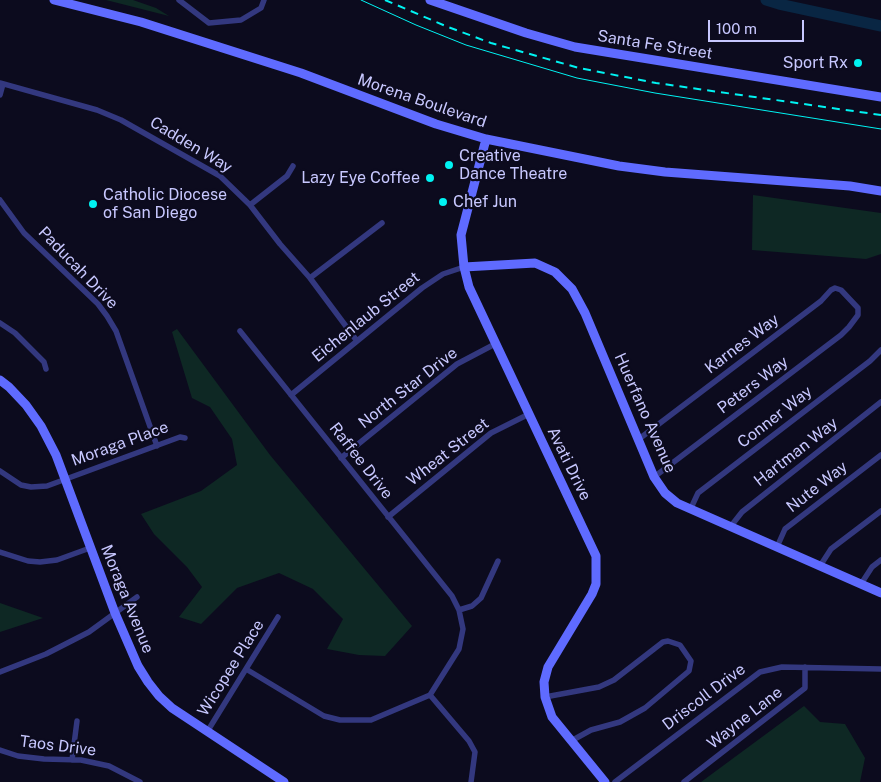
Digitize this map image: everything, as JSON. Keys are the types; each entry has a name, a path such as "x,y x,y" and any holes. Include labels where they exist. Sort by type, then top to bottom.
{"street":[{"name":"Morena Boulevard","path":"54,0 140,22 301,73 436,124 486,139 628,167 665,172 850,186 881,191"},
{"path":"179,0 209,23 241,20 261,8 264,0"},
{"name":"Santa Fe Street","path":"430,0 526,34 583,48 881,97"},
{"path":"0,95 2,84"},
{"name":"Cadden Way","path":"2,84 97,110 121,120 211,169 240,193 280,244 310,278 358,341"},
{"name":"Avati Drive","path":"486,139 461,236 464,268 469,287 495,344 594,549 597,572 596,584 592,594 548,668 544,682 544,697"},
{"path":"250,205 287,176 293,166"},
{"name":"Paducah Drive","path":"0,200 24,233 98,304 107,316 116,331 157,446"},
{"path":"310,278 382,223"},
{"name":"Huerfano Avenue","path":"464,268 535,263 555,272 572,289 585,312 654,477 665,493 677,503 881,593"},
{"name":"Eichenlaub Street","path":"290,395 422,288 443,274 464,268"},
{"name":"Karnes Way","path":"639,439 821,301 831,290 835,288 841,290 858,308"},
{"name":"Peters Way","path":"654,477 850,327 858,314 858,308"},
{"path":"0,323 14,333 44,362 46,369"},
{"name":"Raffee Drive","path":"240,331 452,596 459,610"},
{"name":"North Star Drive","path":"341,458 457,364 495,344"},
{"name":"Conner Way","path":"691,508 698,493 870,361 881,350"},
{"name":"Moraga Avenue","path":"0,380 26,406 41,426 56,455 115,613 138,666 148,682 158,696 172,708 284,782"},
{"name":"Hartman Way","path":"731,526 742,512 881,402"},
{"name":"Wheat Street","path":"388,517 491,433 529,414"},
{"name":"Moraga Place","path":"0,471 21,485 31,487 47,486 180,437 185,438"},
{"name":"Nute Way","path":"777,547 785,529 881,456"},
{"path":"820,566 831,549 881,511"},
{"path":"0,552 28,561 40,562 57,560 90,548"},
{"path":"861,584 872,567 881,560"},
{"path":"246,669 324,716 340,720 371,720 430,695 459,649 463,629 459,610 472,606 480,598 498,561"},
{"path":"0,672 46,654 89,632 137,597"},
{"name":"Wicopee Place","path":"207,732 278,618"},
{"path":"571,741 591,730 620,722 645,708 689,671 691,661 680,645 668,641 662,642 614,680 599,687 544,697 552,717 571,741 605,782"},
{"name":"Driscoll Drive","path":"615,782 760,672 782,667 881,669"},
{"name":"Wayne Lane","path":"684,782 805,688 805,667"},
{"path":"430,695 469,740 475,752 471,782"},
{"path":"72,760 78,721"},
{"name":"Taos Drive","path":"0,750 18,756 81,760 109,766 140,782"}],"green space":[{"path":"106,0 133,0 156,8 169,16"},
{"path":"753,195 881,213 881,254 866,259 752,250"},
{"path":"177,329 270,455 412,626 385,656 359,655 327,649 343,619 313,589 279,573 237,588 201,624 179,617 202,587 187,567 154,534 141,514 201,491 237,465 232,439 210,407 192,398 172,332"},
{"path":"0,603 43,618 0,632"},
{"path":"804,706 820,722 845,724 865,758 860,782 701,782"}],"waterway":[{"path":"766,0 881,26"}],"tram line":[{"path":"361,0 466,45 577,78 655,93 881,129"}],"railway":[{"path":"385,0 491,43 579,68 656,83 881,115"}],"place":[{"name":"Sport Rx","path":"858,63"},
{"name":"Creative Dance Theatre","path":"449,165"},
{"name":"Lazy Eye Coffee","path":"430,178"},
{"name":"Chef Jun","path":"443,202"},
{"name":"Catholic Diocese of San Diego","path":"93,204"}]}
